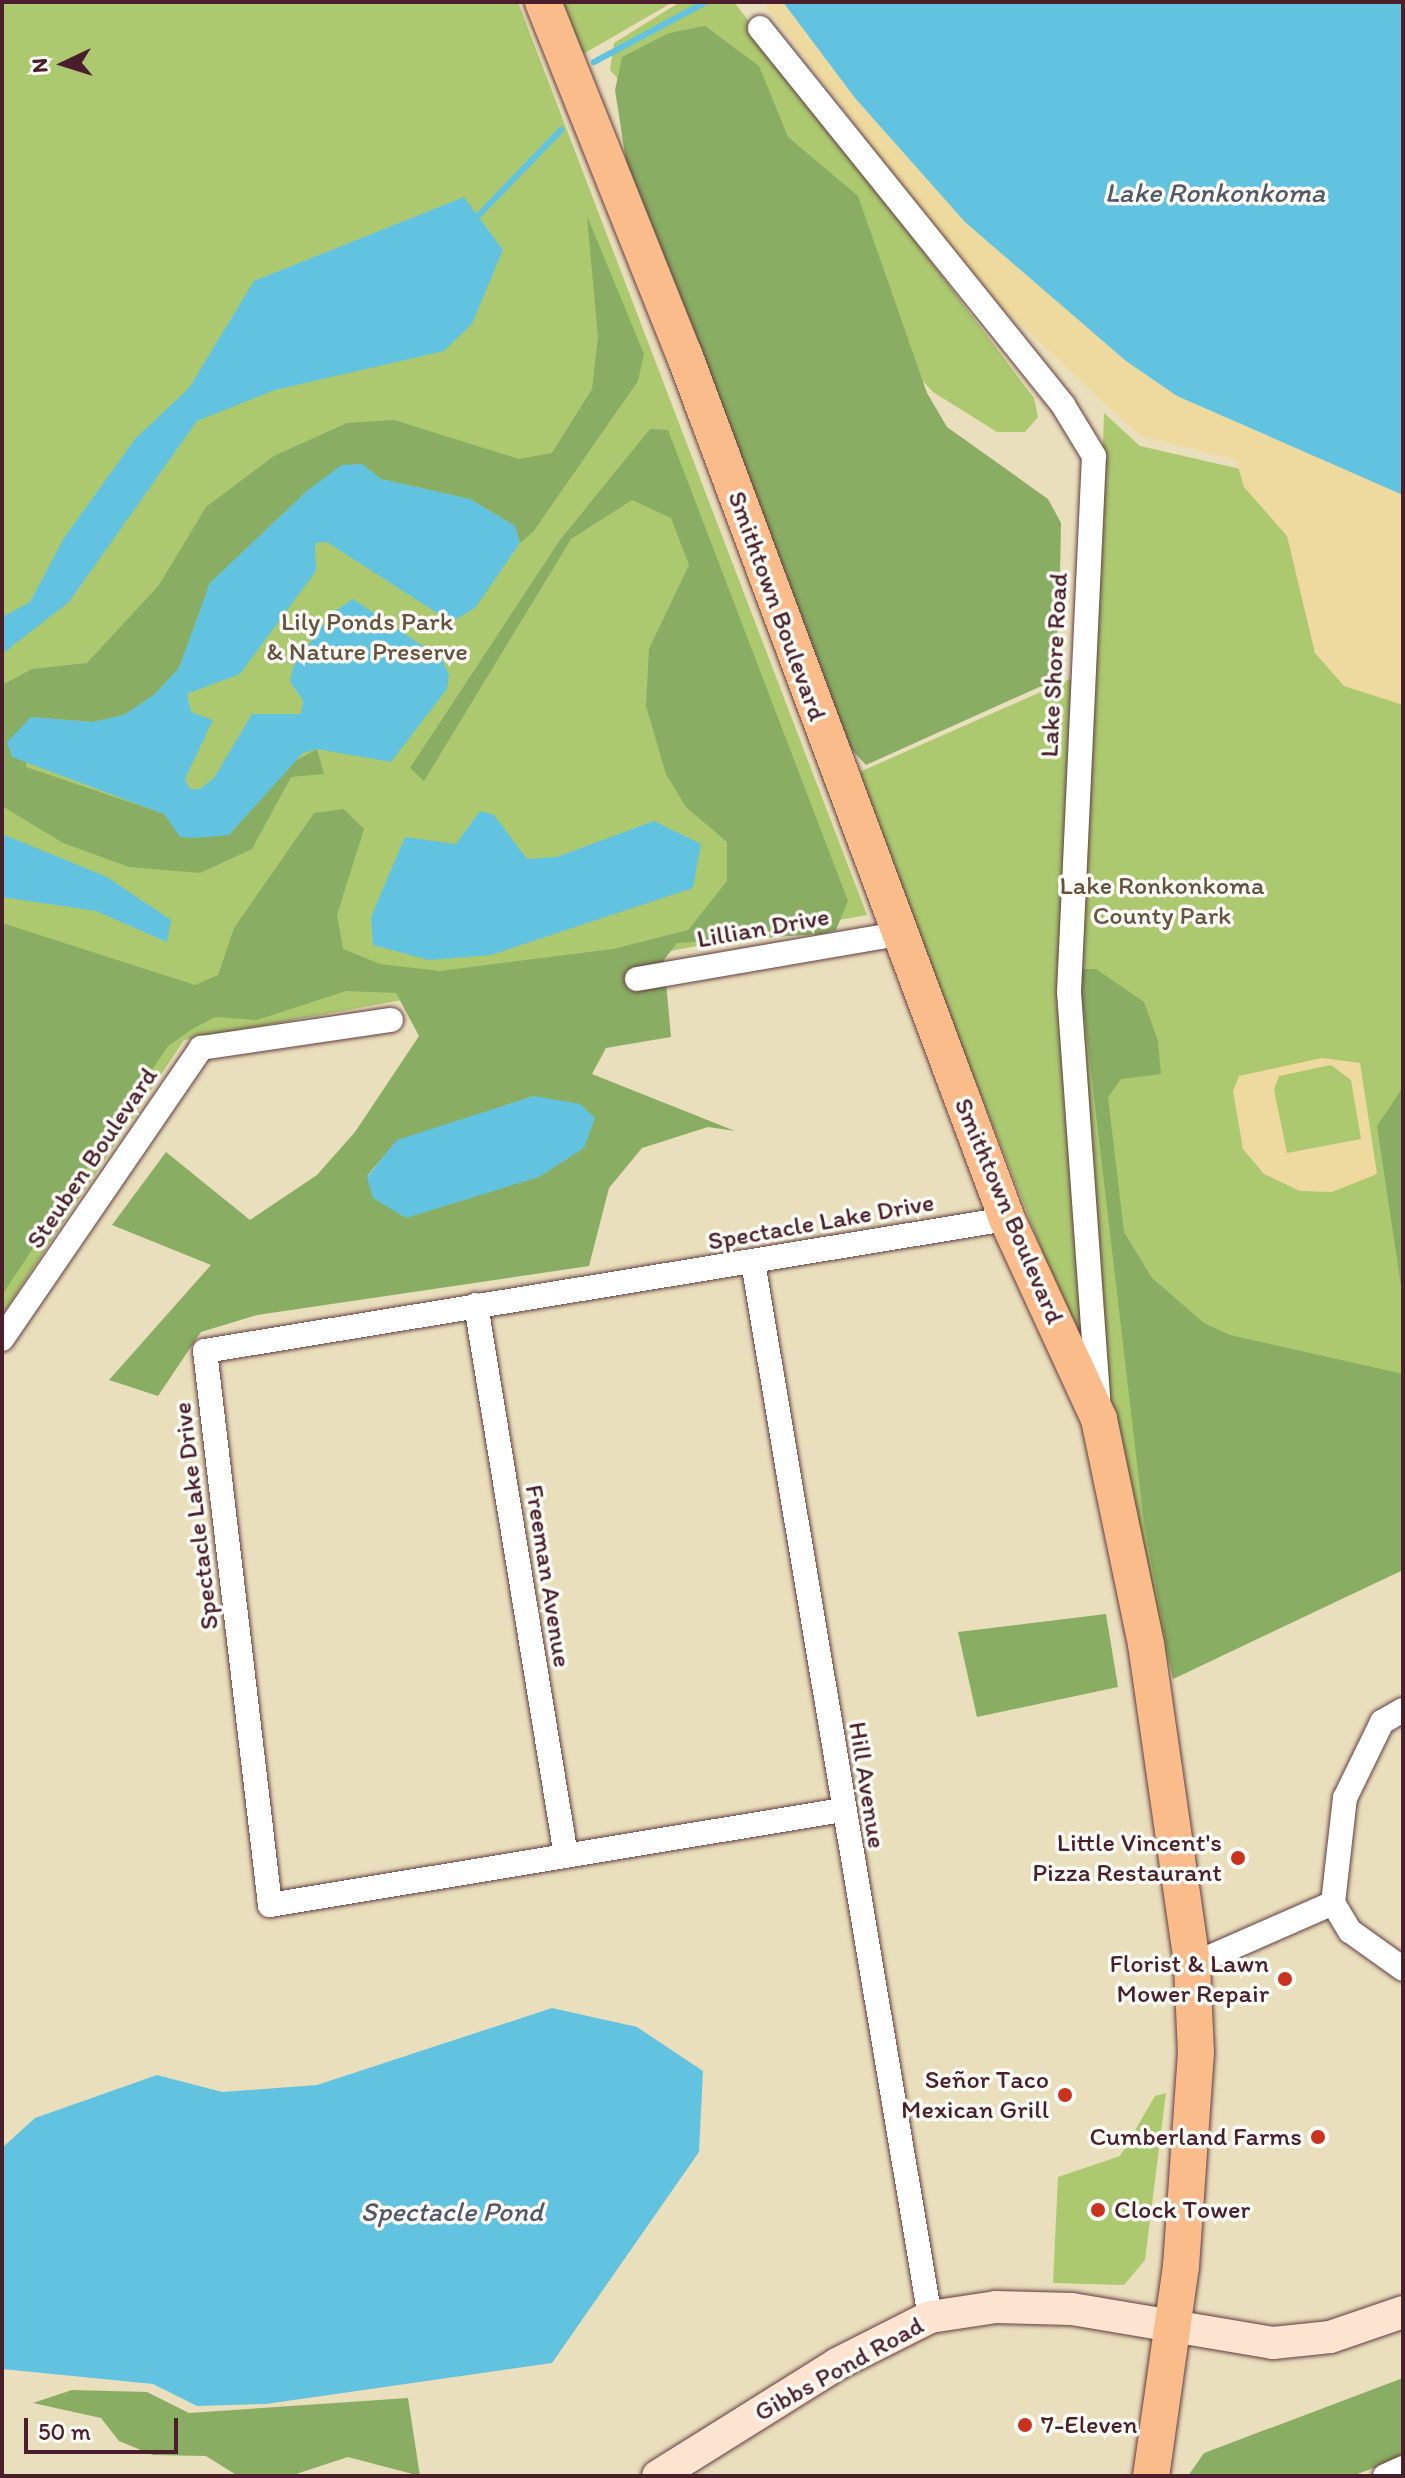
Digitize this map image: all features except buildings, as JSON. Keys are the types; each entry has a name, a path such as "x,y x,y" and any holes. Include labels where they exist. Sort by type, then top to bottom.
{"main road":[{"name":"Smithtown Boulevard","path":"543,2 684,354 898,934 1007,1219 1099,1419 1146,1644 1192,1965 1196,2052 1176,2331 1151,2476"}],"street":[{"name":"Lake Shore Road","path":"760,28 1063,405 1094,456 1069,992 1099,1419"},
{"name":"Lillian Drive","path":"637,979 898,934"},
{"name":"Steuben Boulevard","path":"2,1339 201,1048 391,1020"},
{"name":"Spectacle Lake Drive","path":"842,1810 270,1905 205,1351 1007,1219"},
{"name":"Hill Avenue","path":"753,1262 842,1810 930,2317"},
{"name":"Freeman Avenue","path":"476,1305 566,1856"},
{"path":"1403,1710 1382,1722 1345,1798 1333,1903 1350,1931 1403,1969"},
{"path":"1192,1965 1333,1903"},
{"name":"Gibbs Pond Road","path":"658,2476 837,2364 930,2317 996,2307 1065,2308 1176,2331 1273,2343 1330,2337 1403,2312"},
{"path":"1385,2476 1403,2468"}],"green space":[{"name":"Lily Ponds Park & Nature Preserve","path":"2,2 518,2 867,915 184,1040 2,1315"},
{"path":"557,2 673,2 578,57"},
{"path":"680,2 735,3 1034,398 1038,417 1025,432 997,432 933,392 623,56 618,79 610,70 614,43"},
{"path":"705,26 759,66 788,137 858,196 927,393 947,427 1048,499 1061,523 1059,625 1046,684 866,765 851,749 627,167 615,90 622,57 669,33"},
{"path":"587,216 644,354 638,381 533,532 520,543 515,526 470,499 381,479 362,464 308,490 210,583 179,668 154,695 124,715 93,722 31,717 26,767 165,814 180,836 229,835 288,765 317,749 324,774 291,777 252,849 200,873 129,867 63,843 2,806 2,685 32,669 87,663 159,585 206,507 274,456 347,423 394,420 519,459 552,453 592,389 598,337"},
{"name":"Lake Ronkonkoma County Park","path":"1104,413 1140,446 1284,479 1403,552 1403,1569 1173,1679 1083,1355 855,774 1095,668"},
{"path":"650,429 668,430 848,901 836,930 821,934 677,943 664,960 671,1037 606,1048 592,1074 735,1131 708,1127 642,1148 609,1188 589,1266 257,1315 201,1332 158,1396 109,1380 211,1265 112,1225 166,1152 250,1220 317,1175 355,1132 419,1036 396,993 346,991 257,1020 215,1017 194,1028 168,1046 2,1295 2,923 195,985 218,975 234,928 314,813 344,809 364,829 337,915 343,949 380,964 440,971 613,949 688,930 727,881 727,842 686,807 666,774 646,706 649,649 689,565 671,518 632,500 571,539 424,781 410,768 560,540","holes":["534,1096 367,1176 397,1141"]},
{"path":"1079,969 1096,969 1144,1002 1158,1041 1161,1074 1121,1079 1108,1097 1124,1232 1152,1278 1204,1323 1230,1335 1403,1374 1403,1570 1173,1679 1144,1523"},
{"path":"1403,1087 1403,1299 1377,1126"},
{"path":"1106,1614 1118,1687 977,1717 958,1632"},
{"path":"1166,2093 1145,2260 1124,2285 1053,2283 1058,2177 1120,2156 1155,2096"},
{"path":"1403,2378 1403,2457 1352,2476 1188,2476 1204,2453"},
{"path":"72,2390 147,2392 189,2413 408,2398 420,2476 348,2457 290,2476 238,2476 206,2456 153,2455 119,2441 101,2418 33,2403"}],"sand":[{"path":"763,2 783,2 855,98 1126,361 1177,396 1403,495 1403,705 1344,686 1315,653 1287,536 1244,487 1236,460 1140,436 972,279"},
{"path":"1322,1058 1360,1063 1377,1174 1332,1192 1300,1191 1264,1174 1243,1149 1233,1091 1239,1076","holes":["1331,1065 1351,1080 1361,1139 1287,1153 1274,1090 1279,1076"]}],"water":[{"name":"Lake Ronkonkoma","path":"783,2 1403,2 1403,495 1177,396 1126,361 965,222 855,98"},
{"path":"464,197 503,250 472,324 444,351 275,390 197,421 69,602 2,654 2,617 30,602 64,538 135,439 189,388 254,281"},
{"path":"362,464 381,479 470,499 515,526 520,543 475,608 451,622 327,542 315,543 316,571 240,674 187,694 191,712 213,720 185,779 190,789 200,789 214,778 252,714 301,714 303,700 290,682 293,667 331,614 353,599 442,659 449,675 447,689 391,762 317,749 303,753 229,835 195,838 180,837 164,814 12,757 7,742 31,717 93,722 124,715 154,695 179,668 210,583 308,490 342,465"},
{"path":"480,811 494,815 527,859 557,857 654,821 701,844 693,888 491,955 429,960 373,945 371,917 405,837 456,844"},
{"path":"2,834 107,877 171,920 167,942 96,911 2,897"},
{"path":"534,1096 580,1104 595,1118 584,1148 539,1177 406,1218 373,1198 367,1177 397,1140"},
{"name":"Spectacle Pond","path":"552,2008 637,2027 703,2071 699,2152 552,2363 266,2404 197,2406 153,2384 2,2369 2,2148 35,2118 157,2075 222,2092 317,2085"}],"waterway":[{"path":"594,62 706,2"},
{"path":"478,216 561,130"}],"place":[{"name":"Little Vincent's Pizza Restaurant","path":"1238,1858"},
{"name":"Florist & Lawn Mower Repair","path":"1285,1979"},
{"name":"Señor Taco Mexican Grill","path":"1065,2095"},
{"name":"Cumberland Farms","path":"1318,2137"},
{"name":"Clock Tower","path":"1098,2210"},
{"name":"7-Eleven","path":"1025,2425"}]}
